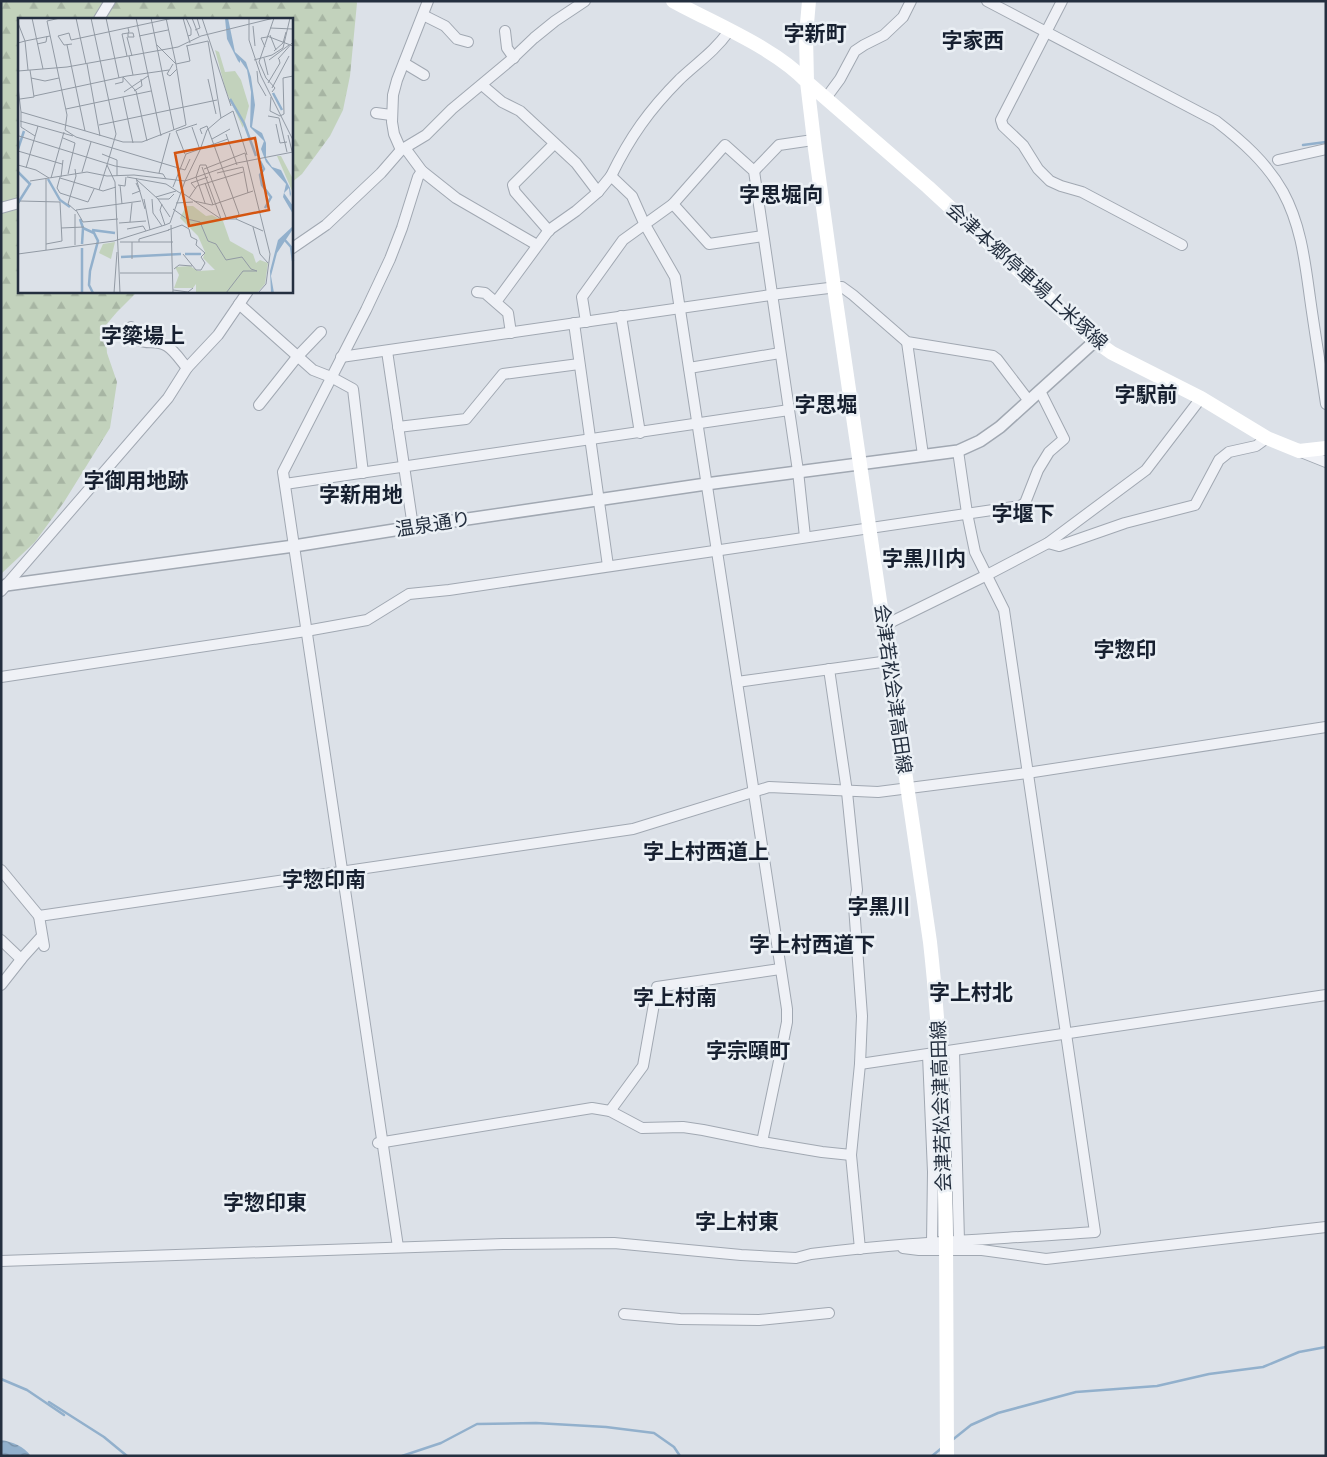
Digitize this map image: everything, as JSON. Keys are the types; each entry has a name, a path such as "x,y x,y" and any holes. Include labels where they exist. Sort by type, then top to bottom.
{"main road":[{"path":"673,1 769,52 793,69 807,82"},
{"name":"会津若松会津高田線","path":"809,1 806,35 807,82 813,140 930,942 941,1053 953,1239 947,1456"},
{"name":"会津本郷停車場上米塚線","path":"807,82 943,200 1095,341 1112,353 1202,398 1267,438 1299,451 1326,448"}],"street":[{"path":"100,18 110,1"},
{"path":"428,1 393,95 391,115 394,134 403,149 422,171 456,198 537,245"},
{"path":"292,248 326,225 381,173 403,149 426,135 452,109 555,21 585,1"},
{"path":"826,98 855,51 884,36 903,17 911,1"},
{"path":"987,1 1165,92 1216,121 1242,141 1263,163 1282,190 1291,208 1302,241 1326,404"},
{"path":"1062,1 1001,120 1003,126 1023,145 1038,169 1050,181 1082,192 1182,245"},
{"path":"422,15 445,26 457,39 468,42"},
{"path":"505,31 508,48 514,58"},
{"path":"496,302 549,231 598,192 611,176 639,125 656,104 681,78 719,45 729,31"},
{"path":"404,63 424,75"},
{"path":"482,84 502,102 520,111 576,163 598,192"},
{"path":"376,113 391,115"},
{"path":"754,171 779,145 813,140"},
{"path":"549,231 515,192 513,184 554,144"},
{"path":"586,322 582,297 623,240 644,223 673,204 725,146 754,171 798,471 804,537"},
{"path":"1278,160 1326,149"},
{"path":"398,1247 380,1142 283,472 390,259 422,171"},
{"path":"611,176 632,196 644,223 676,277 681,308 706,484 787,1009 787,1022 762,1142"},
{"path":"1,208 18,204"},
{"path":"673,204 709,244 763,236"},
{"path":"341,357 771,295 842,287 907,342 993,356 998,359 1029,401"},
{"path":"3,588 168,398 187,368 218,335 247,292"},
{"path":"477,292 485,293 510,316 512,333"},
{"path":"239,304 313,370 353,389 363,473"},
{"path":"621,316 640,433"},
{"path":"574,324 608,566"},
{"path":"131,327 133,334 139,341 166,346 187,368"},
{"path":"259,405 297,357 321,332"},
{"name":"温泉通り","path":"3,588 706,484 958,450 980,441 1000,427 1095,341"},
{"path":"907,342 923,455"},
{"path":"387,351 413,527"},
{"path":"689,368 780,353"},
{"path":"398,426 466,419 503,374 579,364"},
{"path":"1,677 367,620 409,594 449,590 1020,506 1025,503 1038,470 1049,452 1064,439 1040,391"},
{"path":"883,626 988,576 1048,544 1146,470 1202,398"},
{"path":"285,484 789,410"},
{"path":"1048,544 1059,546 1125,523 1196,505 1219,460 1229,452 1256,446 1267,438"},
{"path":"1,1262 398,1247 614,1243 741,1255 796,1258 811,1254 860,1248 953,1239 1095,1232 1004,610 975,552 958,450"},
{"path":"1299,451 1326,462"},
{"path":"737,682 889,661"},
{"path":"829,669 847,792 857,890 854,906 862,1016 860,1064 851,1155 860,1248"},
{"path":"39,916 633,829 772,787 872,793 1027,773 1326,727"},
{"path":"1,870 39,916 43,941 21,959 1,985"},
{"path":"1,940 21,959"},
{"path":"610,1111 643,1066 657,987 780,969"},
{"path":"860,1064 1326,995"},
{"path":"932,1242 933,1172 941,1053"},
{"path":"380,1142 592,1108 610,1111 642,1128 683,1127 762,1142 851,1155"},
{"path":"885,1246 919,1250 982,1250 1046,1259 1326,1227"},
{"path":"624,1314 680,1319 759,1320 829,1312"}],"green space":[{"path":"1,1 356,1 350,76 343,110 330,136 302,174 292,182 292,18 18,18 18,292 137,292 105,326 107,353 117,382 110,428 64,502 35,542 1,574"}],"water":[{"path":"1,1440 17,1445 31,1456 1,1456"}],"waterway":[{"path":"1303,145 1326,142"},
{"path":"951,1441 971,1425 998,1413 1076,1392 1157,1386 1209,1374 1263,1367 1299,1352 1326,1347"},
{"path":"1,1379 27,1390 64,1415"},
{"path":"49,1402 104,1437 127,1456"},
{"path":"402,1456 441,1443 477,1424 536,1423 606,1427 654,1433 674,1447 680,1456"},
{"path":"932,1456 943,1447"}],"district":[{"name":"字新町","path":"815,33"},
{"name":"字家西","path":"973,40"},
{"name":"字思堀向","path":"781,194"},
{"name":"字簗場上","path":"143,335"},
{"name":"字駅前","path":"1146,394"},
{"name":"字思堀","path":"826,404"},
{"name":"字御用地跡","path":"136,480"},
{"name":"字新用地","path":"361,494"},
{"name":"字堰下","path":"1023,513"},
{"name":"字黒川内","path":"924,558"},
{"name":"字惣印","path":"1125,649"},
{"name":"字上村西道上","path":"706,851"},
{"name":"字惣印南","path":"324,879"},
{"name":"字黒川","path":"879,906"},
{"name":"字上村西道下","path":"812,944"},
{"name":"字上村北","path":"971,992"},
{"name":"字上村南","path":"675,997"},
{"name":"字宗頤町","path":"748,1050"},
{"name":"字惣印東","path":"265,1202"},
{"name":"字上村東","path":"737,1221"}]}
